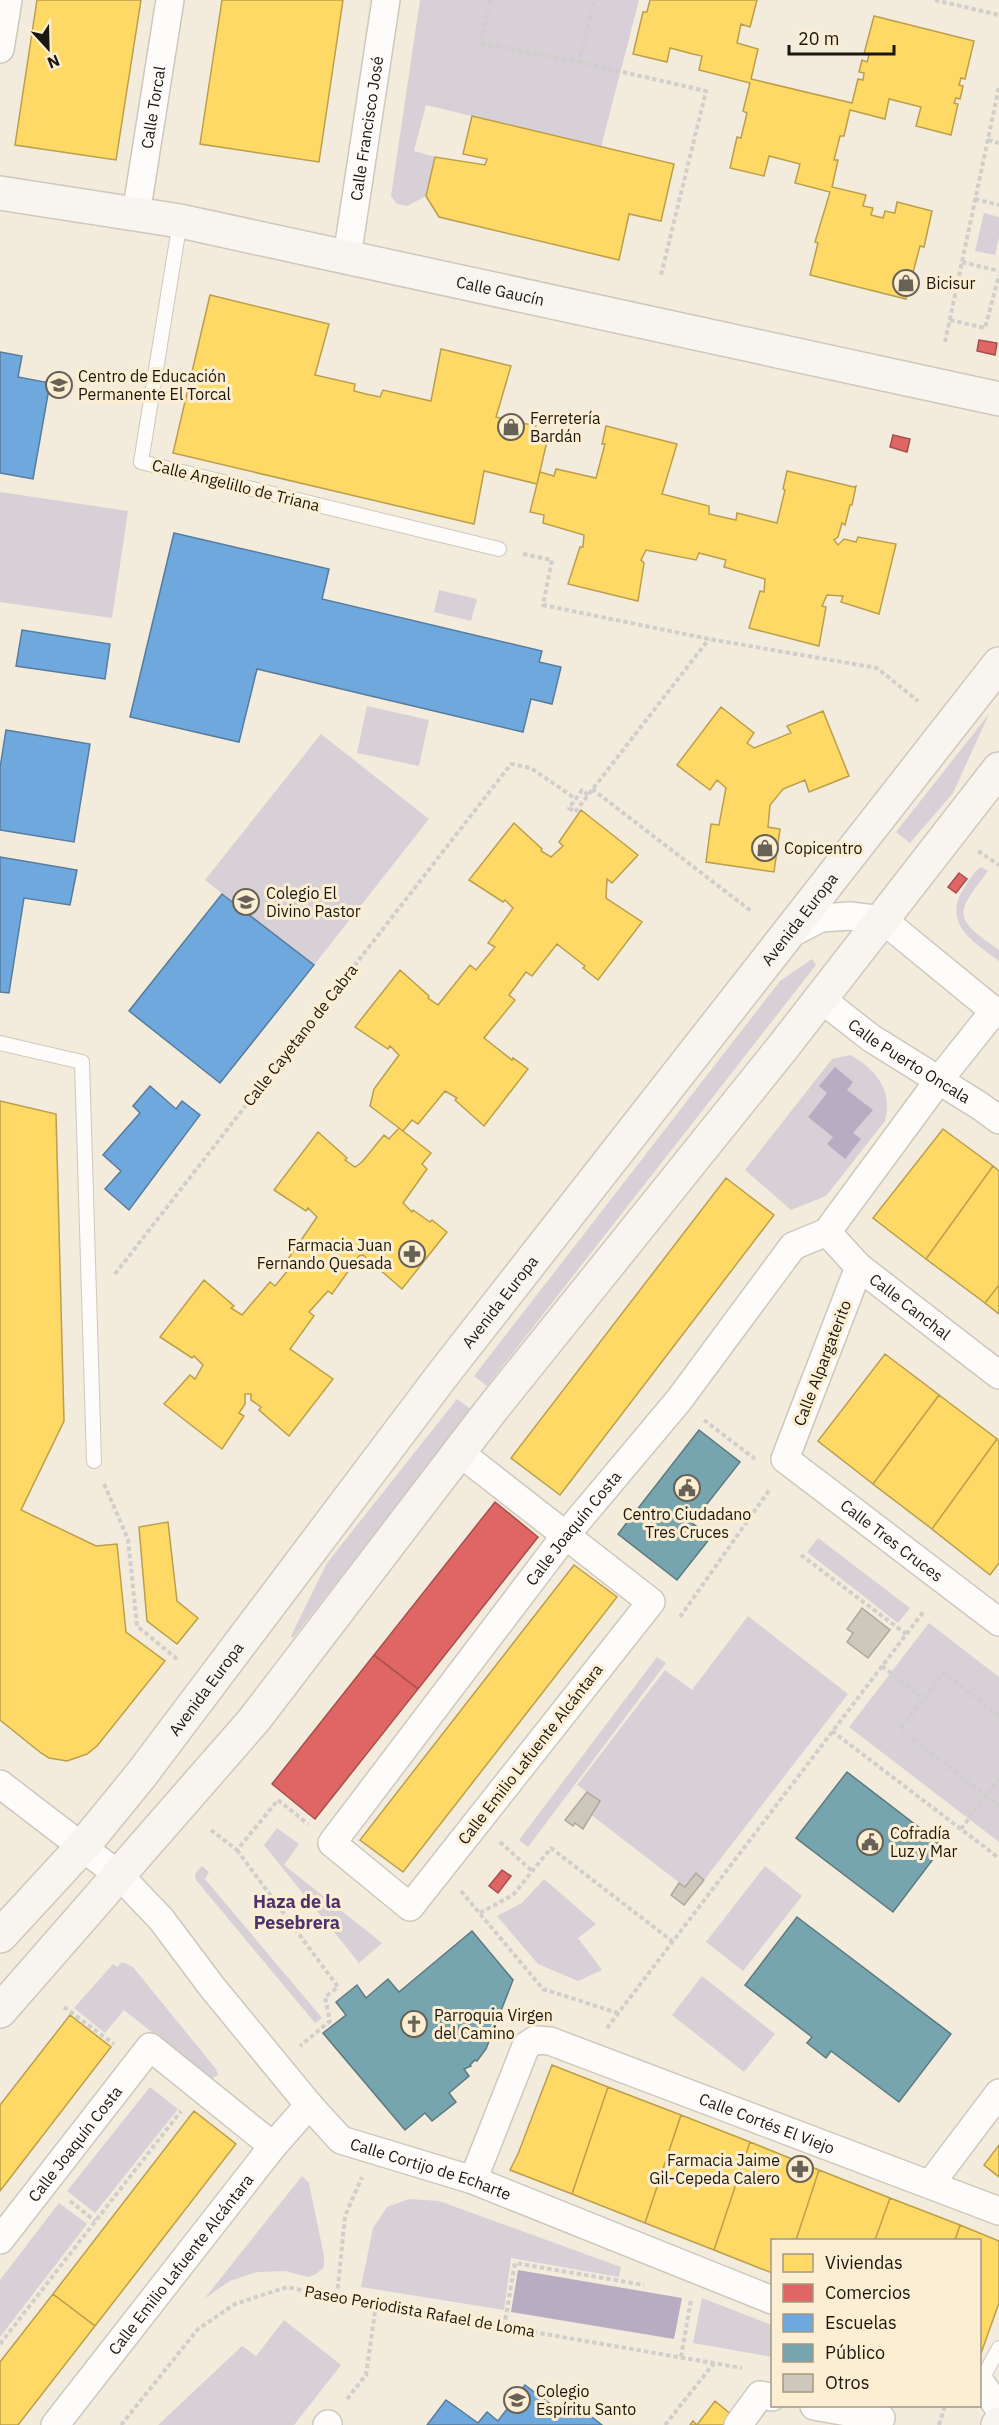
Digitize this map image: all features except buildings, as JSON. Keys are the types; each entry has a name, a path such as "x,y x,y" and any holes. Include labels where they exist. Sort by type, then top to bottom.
{"main road":[{"name":"Calle Gaucín","path":"0,193 180,221 999,399"},
{"name":"Avenida Europa","path":"0,1936 83,1846 141,1775 444,1374 999,664"},
{"path":"0,2011 254,1720 459,1452 821,999 999,768"}],"street":[{"path":"0,49 8,0"},
{"name":"Calle Torcal","path":"136,214 170,0"},
{"name":"Calle Francisco José","path":"347,257 386,0"},
{"path":"784,937 821,918 850,916 883,920 997,1013 939,1080 827,1232"},
{"name":"Calle Puerto Oncala","path":"821,999 871,1038 999,1120"},
{"name":"Calle Canchal","path":"827,1232 859,1267 999,1375"},
{"name":"Calle Joaquín Costa","path":"332,1843 565,1536 679,1400 793,1246 827,1232"},
{"name":"Calle Alpargaterito","path":"772,1461 859,1267"},
{"path":"459,1452 651,1602"},
{"name":"Calle Tres Cruces","path":"772,1461 999,1622"},
{"name":"Calle Emilio Lafuente Alcántara","path":"332,1843 410,1907 651,1602"},
{"name":"Calle Cortijo de Echarte","path":"0,1784 120,1876 161,1918 212,1987 309,2105 341,2140 472,2180 771,2300"},
{"name":"Calle Cortés El Viejo","path":"472,2180 526,2046 535,2040 550,2041 587,2054 931,2183 999,2211"},
{"path":"144,2055 200,2087 273,2146"},
{"name":"Calle Joaquín Costa","path":"0,2240 144,2055"},
{"path":"931,2183 999,2093"},
{"name":"Calle Emilio Lafuente Alcántara","path":"55,2425 273,2146 309,2105"},
{"path":"981,2384 999,2408"},
{"path":"738,2425 760,2395 771,2397"},
{"path":"820,2407 881,2418 876,2425"}],"lane":[{"name":"Calle Angelillo de Triana","path":"180,221 141,462 499,549"},
{"path":"0,1043 82,1062 94,1461"},
{"path":"981,2381 999,2348"}],"path":[{"path":"490,0 480,44 579,62 706,91 661,274"},
{"path":"579,62 594,0"},
{"path":"935,0 999,15"},
{"path":"945,342 999,87"},
{"path":"988,140 999,143"},
{"path":"975,199 999,205"},
{"path":"950,320 986,328 999,273 962,262"},
{"path":"499,549 552,560 543,605 709,639 877,668 918,700"},
{"path":"588,795 582,790 569,808 575,812 709,639"},
{"name":"Calle Cayetano de Cabra","path":"89,1308 512,764 531,768 576,799"},
{"path":"592,789 751,911"},
{"path":"983,855 999,865"},
{"path":"679,1400 772,1461"},
{"path":"94,1461 128,1539 137,1626 177,1659"},
{"path":"651,1602 676,1623 771,1490 767,1481"},
{"path":"801,1555 906,1634"},
{"path":"587,2054 924,1611"},
{"path":"882,1666 923,1699"},
{"path":"999,1716 944,1673 900,1729 999,1806"},
{"path":"832,1731 999,1858"},
{"path":"961,1829 999,1779"},
{"path":"237,1850 278,1800 332,1843"},
{"path":"478,1821 533,1872"},
{"path":"211,1830 237,1850 338,1987 325,1997 330,2021 320,2029"},
{"path":"480,1913 513,1895 551,1848 672,1941"},
{"path":"441,1868 543,1989 618,2013"},
{"path":"64,2007 144,2055"},
{"path":"0,2344 200,2087"},
{"path":"338,2296 345,2216 373,2151"},
{"path":"504,2326 516,2263 645,2285"},
{"name":"Paseo Periodista Rafael de Loma","path":"121,2425 198,2330 236,2304 287,2287 376,2305 749,2369"},
{"path":"328,2425 366,2375 376,2305"},
{"path":"681,2357 687,2325"},
{"path":"665,2425 714,2363"},
{"path":"939,2425 945,2407"}],"shaded area":[{"path":"420,0 639,0 601,147 426,105 414,151 435,157 426,196 407,206 397,204 391,196"},
{"path":"984,213 999,217 999,238 995,255 975,251"},
{"path":"0,492 128,511 112,618 0,602"},
{"path":"439,590 477,599 471,621 434,612"},
{"path":"367,706 429,720 419,766 357,753"},
{"path":"989,714 953,793 910,843 896,832"},
{"path":"321,734 429,819 314,965 205,880"},
{"path":"981,867 988,871 969,897 963,915 973,930 999,950 999,961 970,938 958,920 956,910 966,885"},
{"path":"812,959 816,965 487,1386 474,1376 780,981"},
{"path":"850,1055 875,1074 887,1100 885,1121 826,1196 791,1210 745,1170 832,1059","holes":["828,1093 853,1133 808,1117"]},
{"path":"835,1067 853,1082 847,1090 873,1110 853,1133 861,1139 845,1159 827,1144 833,1137 808,1117 827,1093 819,1086"},
{"path":"457,1399 472,1410 293,1638 291,1636 327,1563"},
{"path":"818,1538 910,1608 898,1623 807,1552"},
{"path":"748,1616 848,1694 704,1880 696,1874 685,1887 590,1814 600,1801 577,1785 665,1670 692,1690"},
{"path":"929,1623 999,1677 999,1842 849,1727"},
{"path":"657,1657 666,1663 528,1847 519,1840"},
{"path":"277,1828 299,1844 284,1865 382,1943 359,1963 264,1845"},
{"path":"202,1866 209,1872 205,1879 322,2018 315,2023 196,1880 195,1874"},
{"path":"765,1866 802,1896 743,1971 706,1942"},
{"path":"544,1879 596,1924 578,1938 602,1970 578,1981 538,1964 497,1916 522,1903"},
{"path":"122,1962 133,1967 216,2069 218,2075 211,2079 124,2010 105,2033 74,2008 113,1964 117,1967"},
{"path":"702,1976 775,2034 744,2072 672,2015"},
{"path":"150,2087 178,2109 95,2213 67,2191"},
{"path":"302,2176 309,2183 324,2256 324,2267 308,2277 285,2271 257,2272 230,2281 205,2298"},
{"path":"409,2199 439,2201 621,2267 619,2277 511,2258 504,2310 361,2287 373,2228 387,2207"},
{"path":"59,2203 87,2224 0,2337 0,2280"},
{"path":"518,2270 682,2298 674,2339 511,2312"},
{"path":"702,2298 771,2325 771,2357 693,2343"},
{"path":"284,2320 341,2365 294,2425 158,2425 242,2346 256,2356"}],"place":[{"name":"Bicisur","path":"906,283"},
{"name":"Centro de Educación Permanente El Torcal","path":"59,385"},
{"name":"Ferretería Bardán","path":"511,427"},
{"name":"Copicentro","path":"765,848"},
{"name":"Colegio El Divino Pastor","path":"246,902"},
{"name":"Farmacia Juan Fernando Quesada","path":"412,1254"},
{"name":"Centro Ciudadano Tres Cruces","path":"687,1488"},
{"name":"Cofradía Luz y Mar","path":"870,1842"},
{"name":"Parroquia Virgen del Camino","path":"414,2024"},
{"name":"Farmacia Jaime Gil-Cepeda Calero","path":"800,2169"},
{"name":"Colegio Espíritu Santo","path":"517,2400"}],"district":[{"name":"Haza de la Pesebrera","path":"297,1911"}]}
